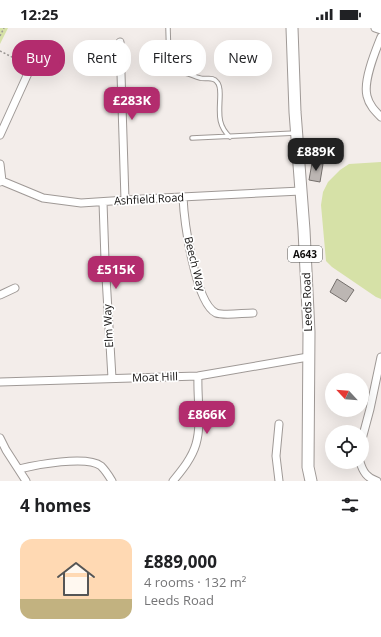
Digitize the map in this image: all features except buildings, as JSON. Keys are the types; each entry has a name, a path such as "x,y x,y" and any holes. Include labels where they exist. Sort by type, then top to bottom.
{"main road":[{"name":"Leeds Road","path":"292,28 309,332 308,467 311,481"}],"street":[{"path":"375,28 381,30"},
{"path":"381,37 366,87 367,97 373,109 381,117"},
{"path":"0,135 27,76"},
{"path":"121,76 125,200"},
{"path":"0,164 1,182"},
{"name":"Ashfield Road","path":"1,182 43,198 81,203 301,192"},
{"name":"Beech Way","path":"182,197 189,246 198,285 208,306 220,314 253,313"},
{"name":"Elm Way","path":"103,202 112,378"},
{"path":"0,295 15,288"},
{"name":"Moat Hill","path":"0,382 198,376 308,357"},
{"path":"366,425 378,389 381,357"},
{"path":"173,481 192,455 196,444 199,428 197,394 198,376"},
{"path":"279,424 276,456 279,481"},
{"path":"0,438 26,481"},
{"path":"19,470 54,463 87,462 101,466 112,481"},
{"path":"362,469 370,479 377,481"}],"lane":[{"path":"168,28 169,62 171,66 174,70 180,72 200,78 212,78 217,81 220,88 220,123 230,136"},
{"path":"192,138 297,133"}],"path":[{"path":"0,36 4,28"},
{"path":"0,51 12,57"}],"green space":[{"path":"0,28 8,28 0,44"},
{"path":"381,162 381,299 332,267 326,261 321,205 323,192 328,182 340,170 349,164"}]}
